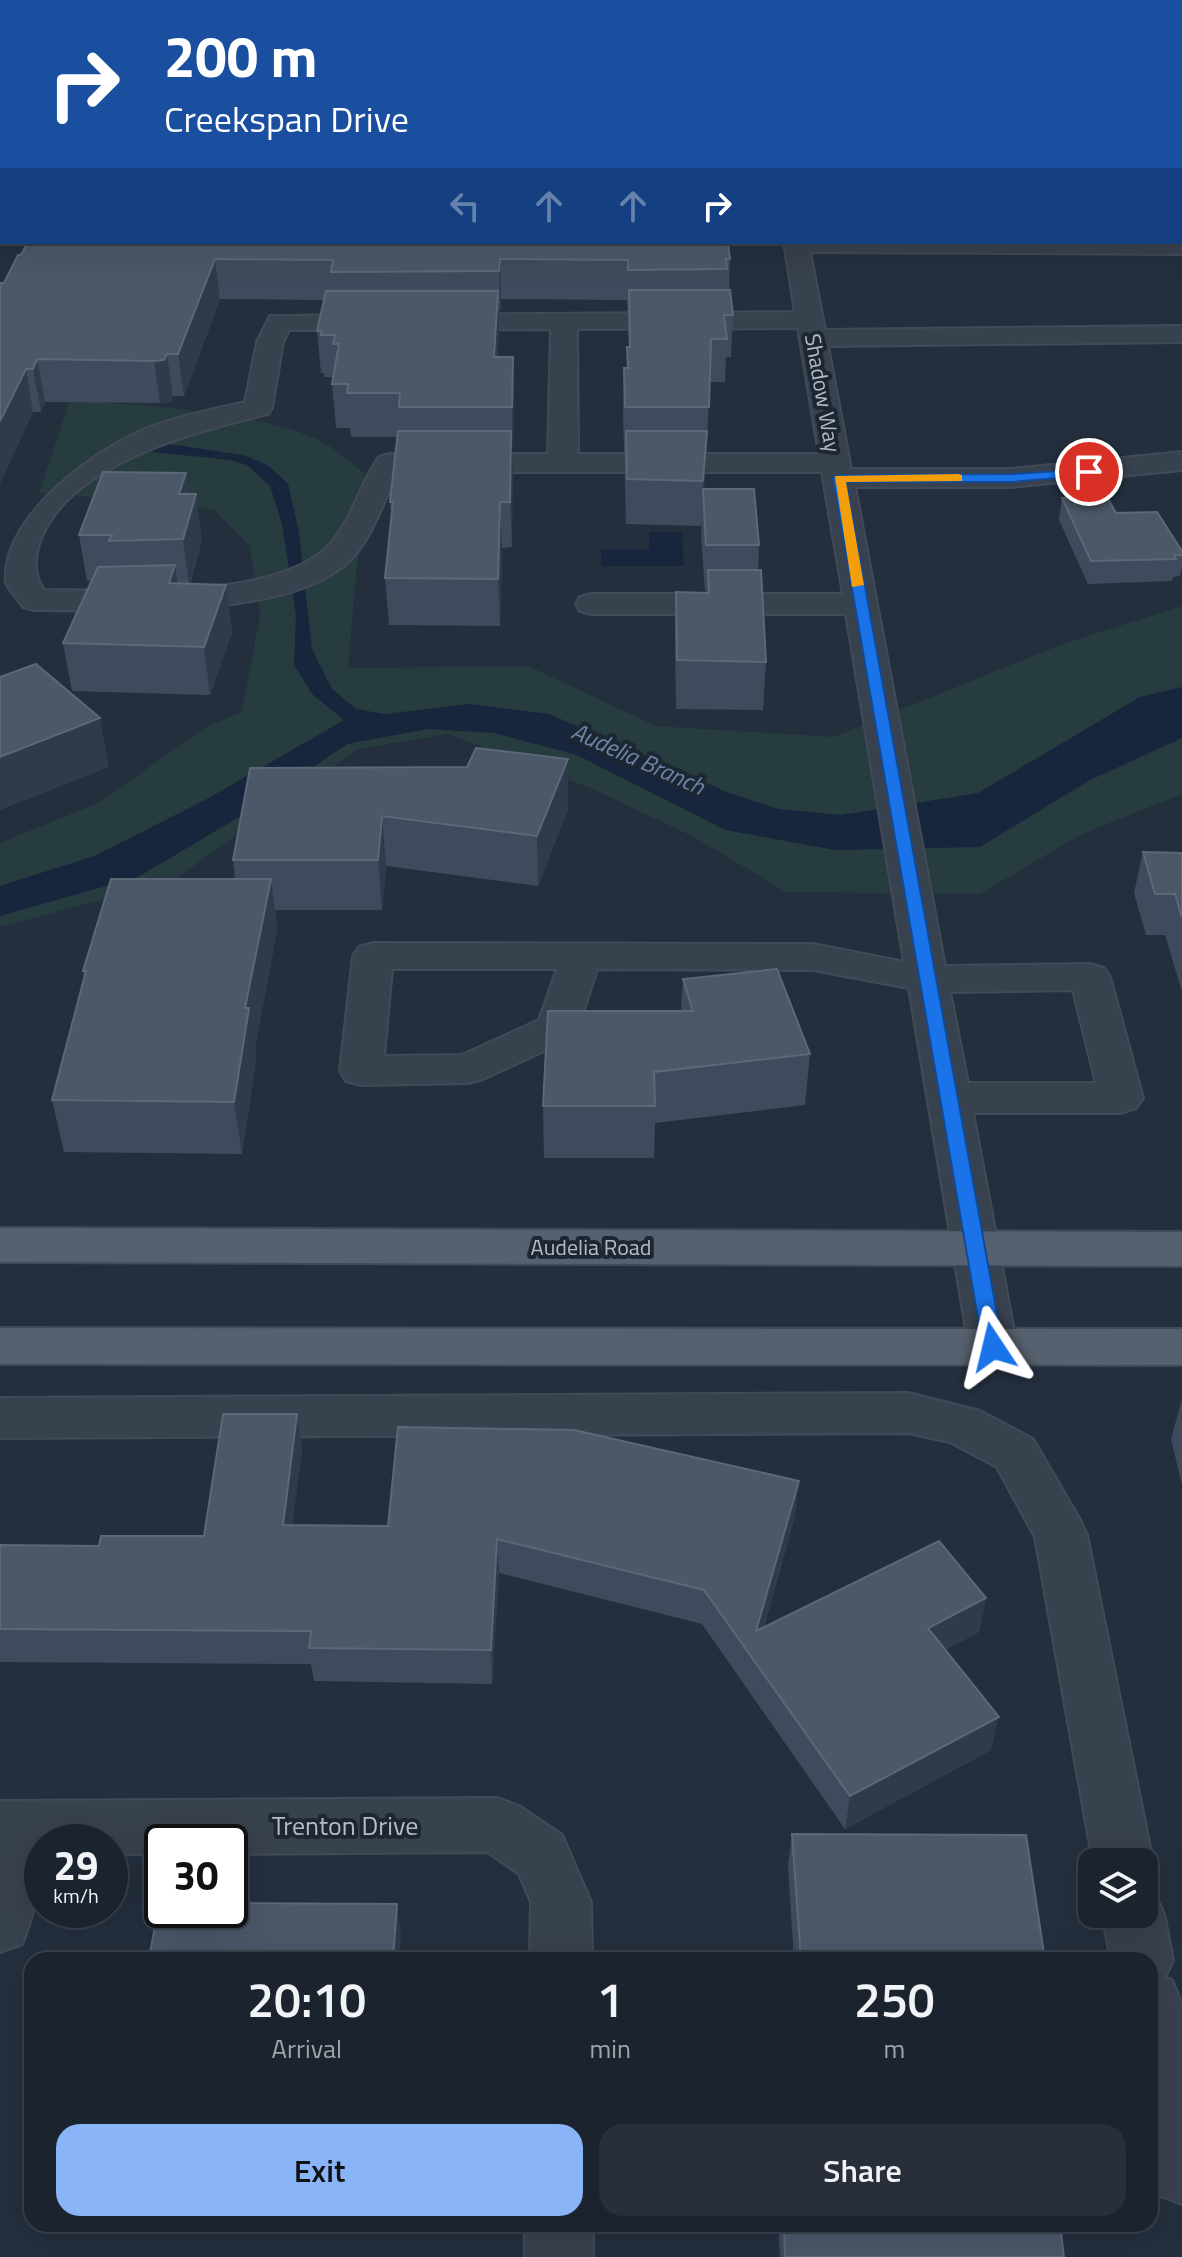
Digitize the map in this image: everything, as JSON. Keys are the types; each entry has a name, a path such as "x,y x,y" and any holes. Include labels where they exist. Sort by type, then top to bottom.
{"main road":[{"name":"Audelia Road","path":"0,1245 1182,1249"},
{"path":"0,1346 1182,1347"}],"street":[{"name":"Shadow Way","path":"796,244 993,1347"},
{"path":"892,244 1182,247"},
{"path":"563,463 564,321"},
{"path":"1182,334 812,329 564,321 279,322 270,342 258,408 159,434 69,484 32,522 21,553 21,579 35,600 194,598 304,578 335,557 355,531 376,482 389,463 563,463 1011,478 1182,461"},
{"path":"592,604 860,604"},
{"path":"581,957 557,1028 468,1069 361,1071 373,956 813,957 928,979 1090,977 1121,1098 950,1098"},
{"path":"0,1418 908,1413 962,1425 1015,1453 1061,1535 1120,1848"},
{"name":"Trenton Drive","path":"10,1828 498,1825 541,1855 561,1902 561,1952"},
{"path":"0,1923 10,1828"},
{"path":"1136,1928 1140,1952"},
{"path":"1158,2044 1182,2171"},
{"path":"559,2232 559,2257"}],"green space":[{"path":"70,400 204,412 274,425 331,447 365,474 348,668 528,666 656,726 834,737 1060,645 1182,606 1182,794 1080,835 980,894 786,892 694,837 593,789 448,734 358,749 172,881 0,927 0,843 98,803 208,726 242,712 260,615 250,546 214,510 132,499 39,493"}],"water":[{"name":"Audelia Branch","path":"154,442 244,455 269,466 288,484 299,532 312,649 332,689 356,709 384,714 470,704 549,714 729,793 779,809 841,815 978,793 1140,697 1182,687 1182,738 1090,780 980,847 835,850 725,830 577,755 494,733 428,729 347,744 246,813 138,877 0,916 0,886 94,856 209,798 344,720 312,694 294,665 296,615 282,524 270,486 247,465 230,460 134,450"},
{"path":"649,532 682,532 684,566 601,566 601,549 649,549"}],"building":[{"path":"27,244 728,244 730,259 726,259 727,269 628,270 628,260 500,259 499,271 331,272 333,260 215,259 178,354 167,354 164,360 154,361 37,359 33,369 26,369 0,421 0,283 4,283 18,255"},
{"path":"629,290 730,290 733,315 724,315 727,339 711,339 709,407 625,407 624,368 628,368 627,347 630,347"},
{"path":"326,291 498,291 494,357 513,357 512,407 399,407 400,393 347,393 348,384 332,384 339,344 333,344 335,335 321,335 322,331 317,331"},
{"path":"398,431 511,431 510,502 500,502 498,579 385,578"},
{"path":"626,431 707,431 703,481 627,479"},
{"path":"103,472 186,473 179,494 196,494 183,539 109,541 112,535 79,535"},
{"path":"703,489 754,489 759,545 706,545"},
{"path":"1107,497 1116,513 1157,512 1182,555 1174,555 1176,559 1091,561 1062,498"},
{"path":"175,565 169,583 226,585 204,647 63,643 98,567"},
{"path":"708,570 761,570 766,662 677,660 676,592 709,593"},
{"path":"36,664 100,718 0,757 0,677"},
{"path":"476,748 568,759 537,836 382,816 378,860 233,860 250,768 467,767"},
{"path":"1143,852 1182,853 1182,918 1175,894 1155,894"},
{"path":"111,879 271,879 245,1008 249,1008 234,1102 52,1100 86,971 83,971"},
{"path":"777,969 810,1054 654,1072 655,1106 543,1106 548,1011 693,1011 683,979"},
{"path":"223,1414 297,1414 283,1525 388,1526 398,1427 574,1430 799,1481 756,1631 939,1541 986,1598 928,1628 999,1717 850,1796 704,1590 497,1539 491,1650 309,1648 311,1631 0,1629 0,1545 99,1546 101,1536 204,1536"},
{"path":"792,1834 1026,1835 1044,1952 800,1952"},
{"path":"248,1903 397,1904 394,1952 150,1952 155,1928 248,1928"},
{"path":"784,2232 1061,2232 1064,2257 785,2257"}],"slow traffic":[{"path":"857,585 839,478 958,478"}],"route":[{"path":"993,1347 839,478 1011,478 1089,472"}]}
